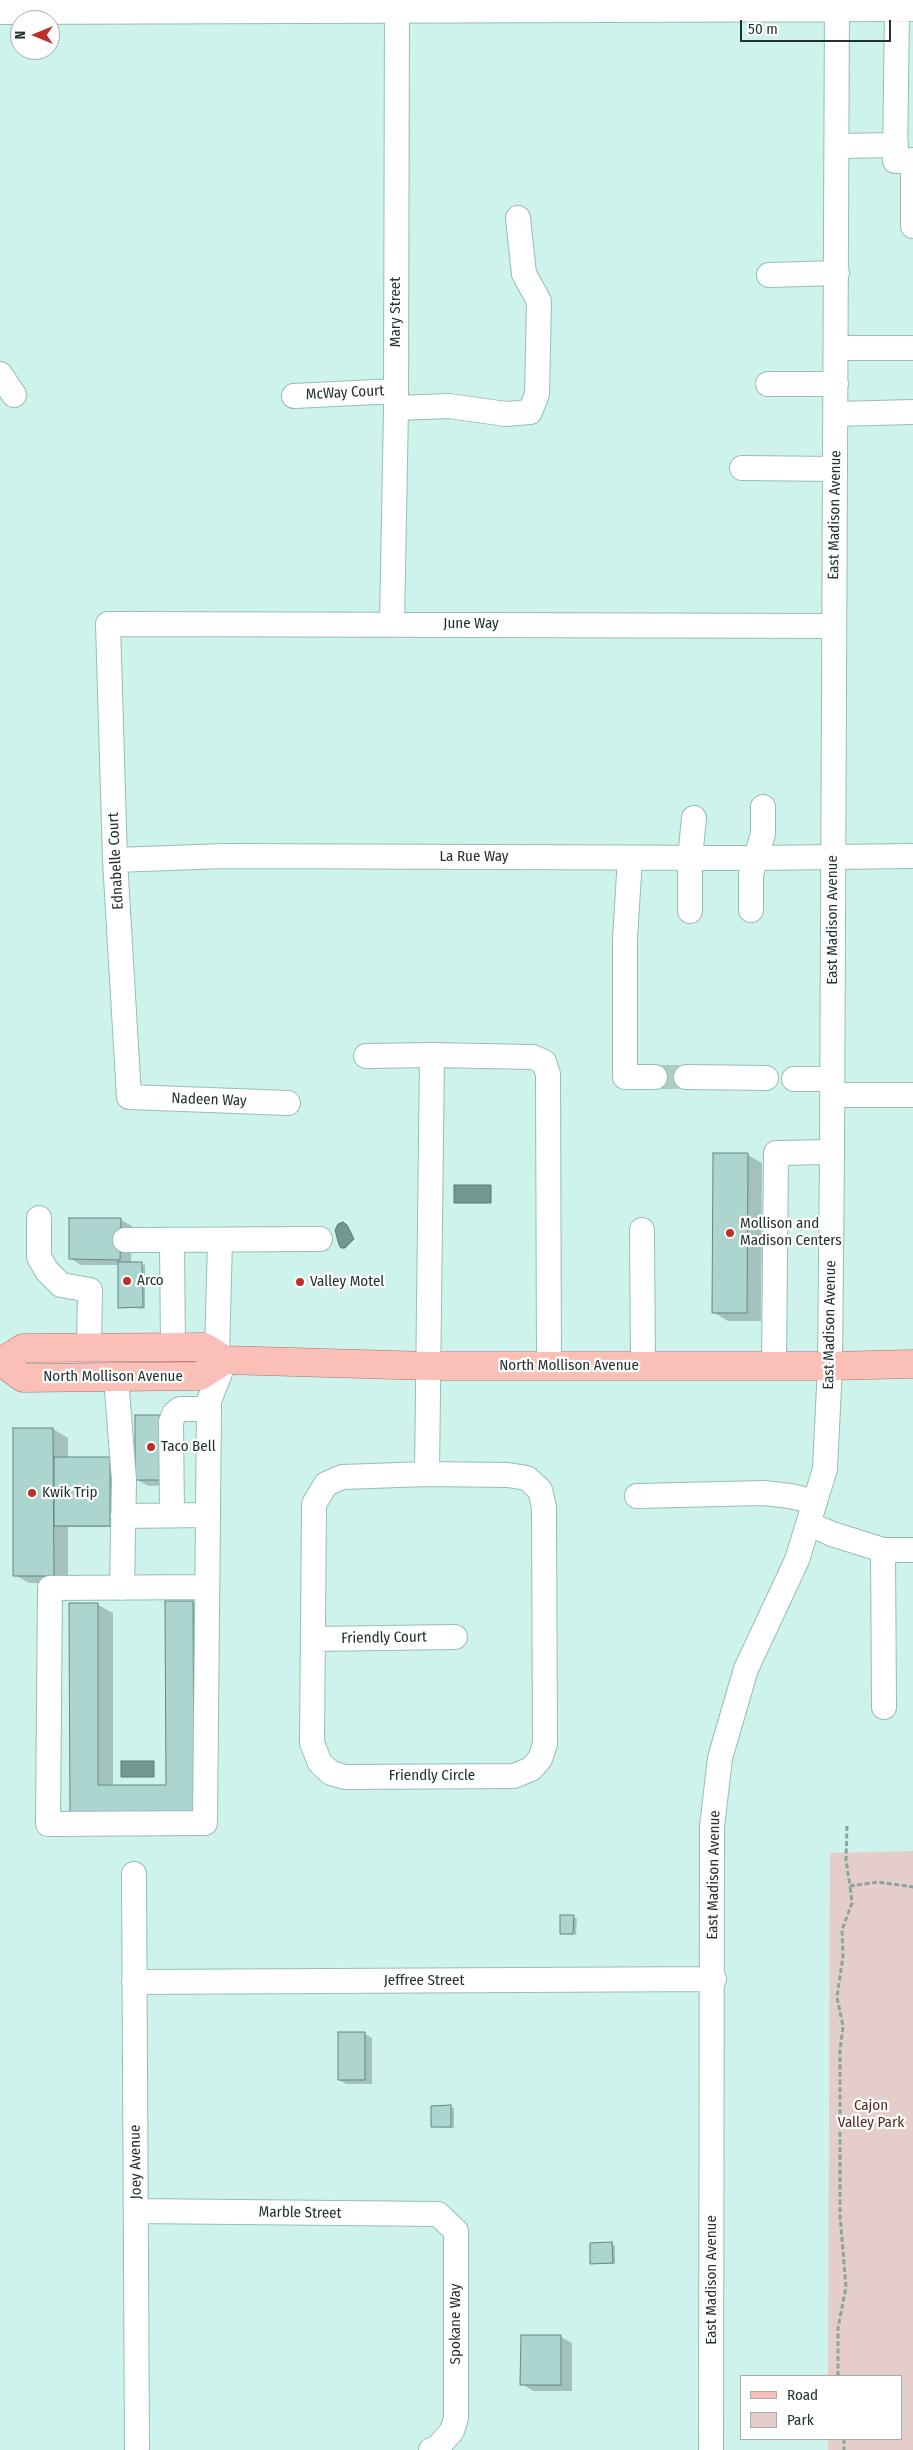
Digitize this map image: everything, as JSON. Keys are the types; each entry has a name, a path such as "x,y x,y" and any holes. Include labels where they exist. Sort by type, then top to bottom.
{"main road":[{"path":"121,1377 136,1365 160,1362 170,1357 173,1347"},
{"name":"North Mollison Avenue","path":"221,1357 200,1376 23,1378 0,1362 23,1348 204,1347 221,1357 429,1366 830,1366 913,1364"}],"street":[{"path":"0,12 397,5 630,4 837,4 905,9 907,155 913,226"},
{"name":"East Madison Avenue","path":"711,2450 714,1979 712,1827 720,1758 746,1669 797,1560 825,1469 830,1366 832,1152 838,146 837,4"},
{"name":"Mary Street","path":"392,624 396,399 397,5"},
{"path":"838,146 907,155"},
{"name":"McWay Court","path":"294,396 396,399 506,414 530,412 537,394 539,302 524,274 518,218"},
{"path":"769,275 837,273"},
{"path":"836,348 913,348"},
{"path":"0,374 14,395"},
{"path":"768,384 836,384"},
{"path":"836,414 913,412"},
{"path":"742,468 835,469"},
{"name":"June Way","path":"108,624 834,626"},
{"name":"Ednabelle Court","path":"108,624 115,860 129,1097"},
{"path":"751,910 751,874 763,834 763,807"},
{"path":"690,911 690,858 694,818"},
{"name":"La Rue Way","path":"115,860 225,856 630,858 757,858 833,855 913,856"},
{"path":"630,858 625,938 625,1077 655,1077"},
{"path":"427,1474 432,1055"},
{"path":"366,1056 534,1057 544,1062 548,1074 549,1365"},
{"path":"686,1078 766,1078"},
{"path":"794,1079 832,1087 913,1095"},
{"name":"Nadeen Way","path":"129,1097 288,1103"},
{"path":"774,1365 776,1153 832,1152"},
{"path":"39,1218 39,1257 47,1271 62,1285 90,1290 89,1348"},
{"path":"642,1230 643,1366"},
{"path":"125,1240 320,1239"},
{"path":"172,1240 173,1347"},
{"path":"207,1587 50,1588 48,1824 205,1823 209,1401 221,1357 220,1240"},
{"path":"121,1377 124,1480 122,1588"},
{"path":"172,1515 171,1422 174,1414 180,1409 209,1409"},
{"name":"Friendly Circle","path":"427,1474 508,1475 527,1478 540,1490 544,1507 545,1744 540,1759 531,1769 514,1776 345,1777 331,1773 320,1763 312,1743 313,1639 314,1504 326,1484 342,1477 427,1474"},
{"path":"637,1496 764,1493 790,1496 812,1513 832,1534 883,1550 913,1550"},
{"path":"123,1516 207,1515"},
{"path":"883,1550 884,1707"},
{"name":"Friendly Court","path":"313,1639 455,1637"},
{"name":"Joey Avenue","path":"134,1874 137,2211 136,2450"},
{"name":"Jeffree Street","path":"134,1982 714,1979"},
{"name":"Marble Street","path":"137,2211 438,2214 456,2231"},
{"name":"Spokane Way","path":"431,2450 436,2448 452,2431 456,2418 456,2231"}],"path":[{"path":"838,2375 838,2328 846,2287 839,2188 840,2051 843,2026 837,1997 843,1956 842,1930 852,1903 846,1860 847,1826"},
{"path":"850,1886 878,1882 913,1887"}],"green space":[{"name":"Cajon Valley Park","path":"913,1851 913,2450 828,2450 828,2440 903,2440 903,2375 828,2375 830,1853"}],"water":[{"path":"454,1185 491,1185 491,1203 454,1203"},
{"path":"343,1222 347,1225 354,1239 345,1248 341,1248 335,1230 338,1224"},
{"path":"121,1761 154,1761 154,1777 121,1777"}],"building":[{"name":"Mollison and Madison Centers","path":"713,1153 748,1153 747,1313 712,1313"},
{"path":"69,1218 121,1218 120,1260 69,1259"},
{"path":"118,1262 142,1262 143,1307 118,1308"},
{"name":"Taco Bell","path":"135,1415 167,1415 168,1480 135,1480"},
{"path":"13,1428 53,1428 54,1576 13,1576"},
{"path":"54,1457 110,1457 110,1526 54,1526"},
{"path":"165,1601 193,1601 194,1814 70,1814 69,1603 98,1603 98,1785 166,1785"},
{"path":"560,1915 574,1915 573,1934 560,1934"},
{"path":"338,2032 365,2032 365,2080 338,2080"},
{"path":"451,2105 451,2127 431,2127 431,2106"},
{"path":"612,2242 613,2263 590,2264 590,2243"},
{"path":"521,2335 561,2335 561,2385 520,2385"}],"tunnel":[{"path":"655,1077 686,1077"}],"place":[{"name":"Mollison and Madison Centers","path":"730,1233"},
{"name":"Arco","path":"127,1281"},
{"name":"Valley Motel","path":"300,1282"},
{"name":"Taco Bell","path":"151,1447"},
{"name":"Kwik Trip","path":"32,1493"}]}
